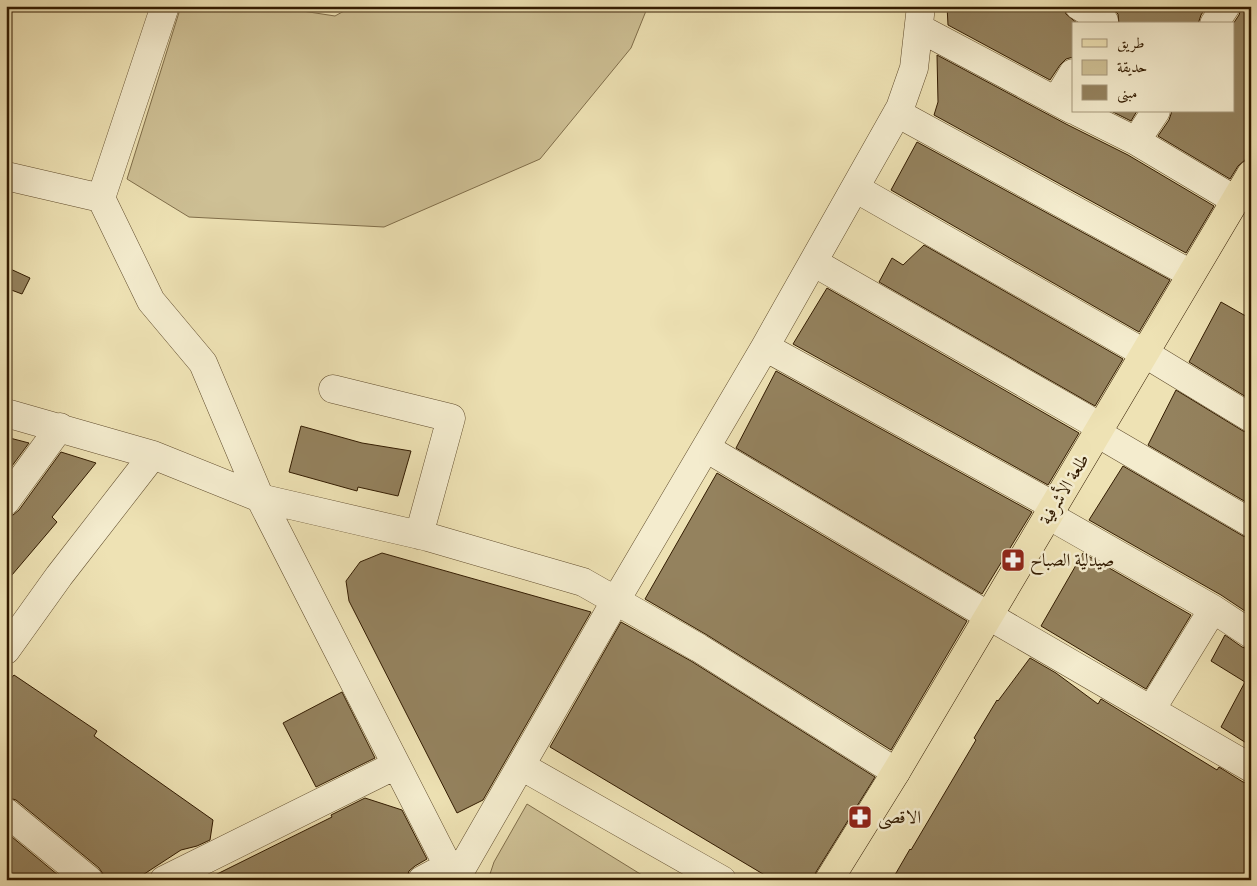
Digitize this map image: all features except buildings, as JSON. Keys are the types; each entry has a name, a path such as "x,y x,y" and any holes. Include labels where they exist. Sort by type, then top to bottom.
{"main road":[{"name":"طلعة الأشرفية","path":"829,880 896,772 1251,174"}],"street":[{"path":"165,6 101,198 150,301 203,363 260,498 452,875"},
{"path":"1079,6 1107,17"},
{"path":"1215,22 1226,6"},
{"path":"422,880 452,875 521,766 765,347 897,113 914,68 920,17 1069,107 1072,82"},
{"path":"1079,112 1136,141 1235,200"},
{"path":"1136,141 1155,112"},
{"path":"897,113 1191,274"},
{"path":"6,176 101,198"},
{"path":"856,188 1144,353 1251,418"},
{"path":"813,262 1099,430 1251,523"},
{"path":"765,347 1051,511 1251,634"},
{"path":"333,389 451,418 419,535"},
{"path":"6,413 153,455 260,498 419,535 583,582 699,648 896,772"},
{"path":"6,501 60,427"},
{"path":"706,448 989,616 1251,768"},
{"path":"6,650 58,576 153,455"},
{"path":"1151,710 1212,609"},
{"path":"164,880 396,765"},
{"path":"521,766 722,880"},
{"path":"6,812 89,880"}],"green space":[{"path":"181,6 270,6 335,16 353,6 648,6 631,48 540,159 384,227 189,217 127,179"},
{"path":"527,804 650,880 488,880 494,862"}],"place":[{"name":"صيدلية الصباح","path":"1013,560"},
{"name":"الاقصى","path":"860,817"}]}
